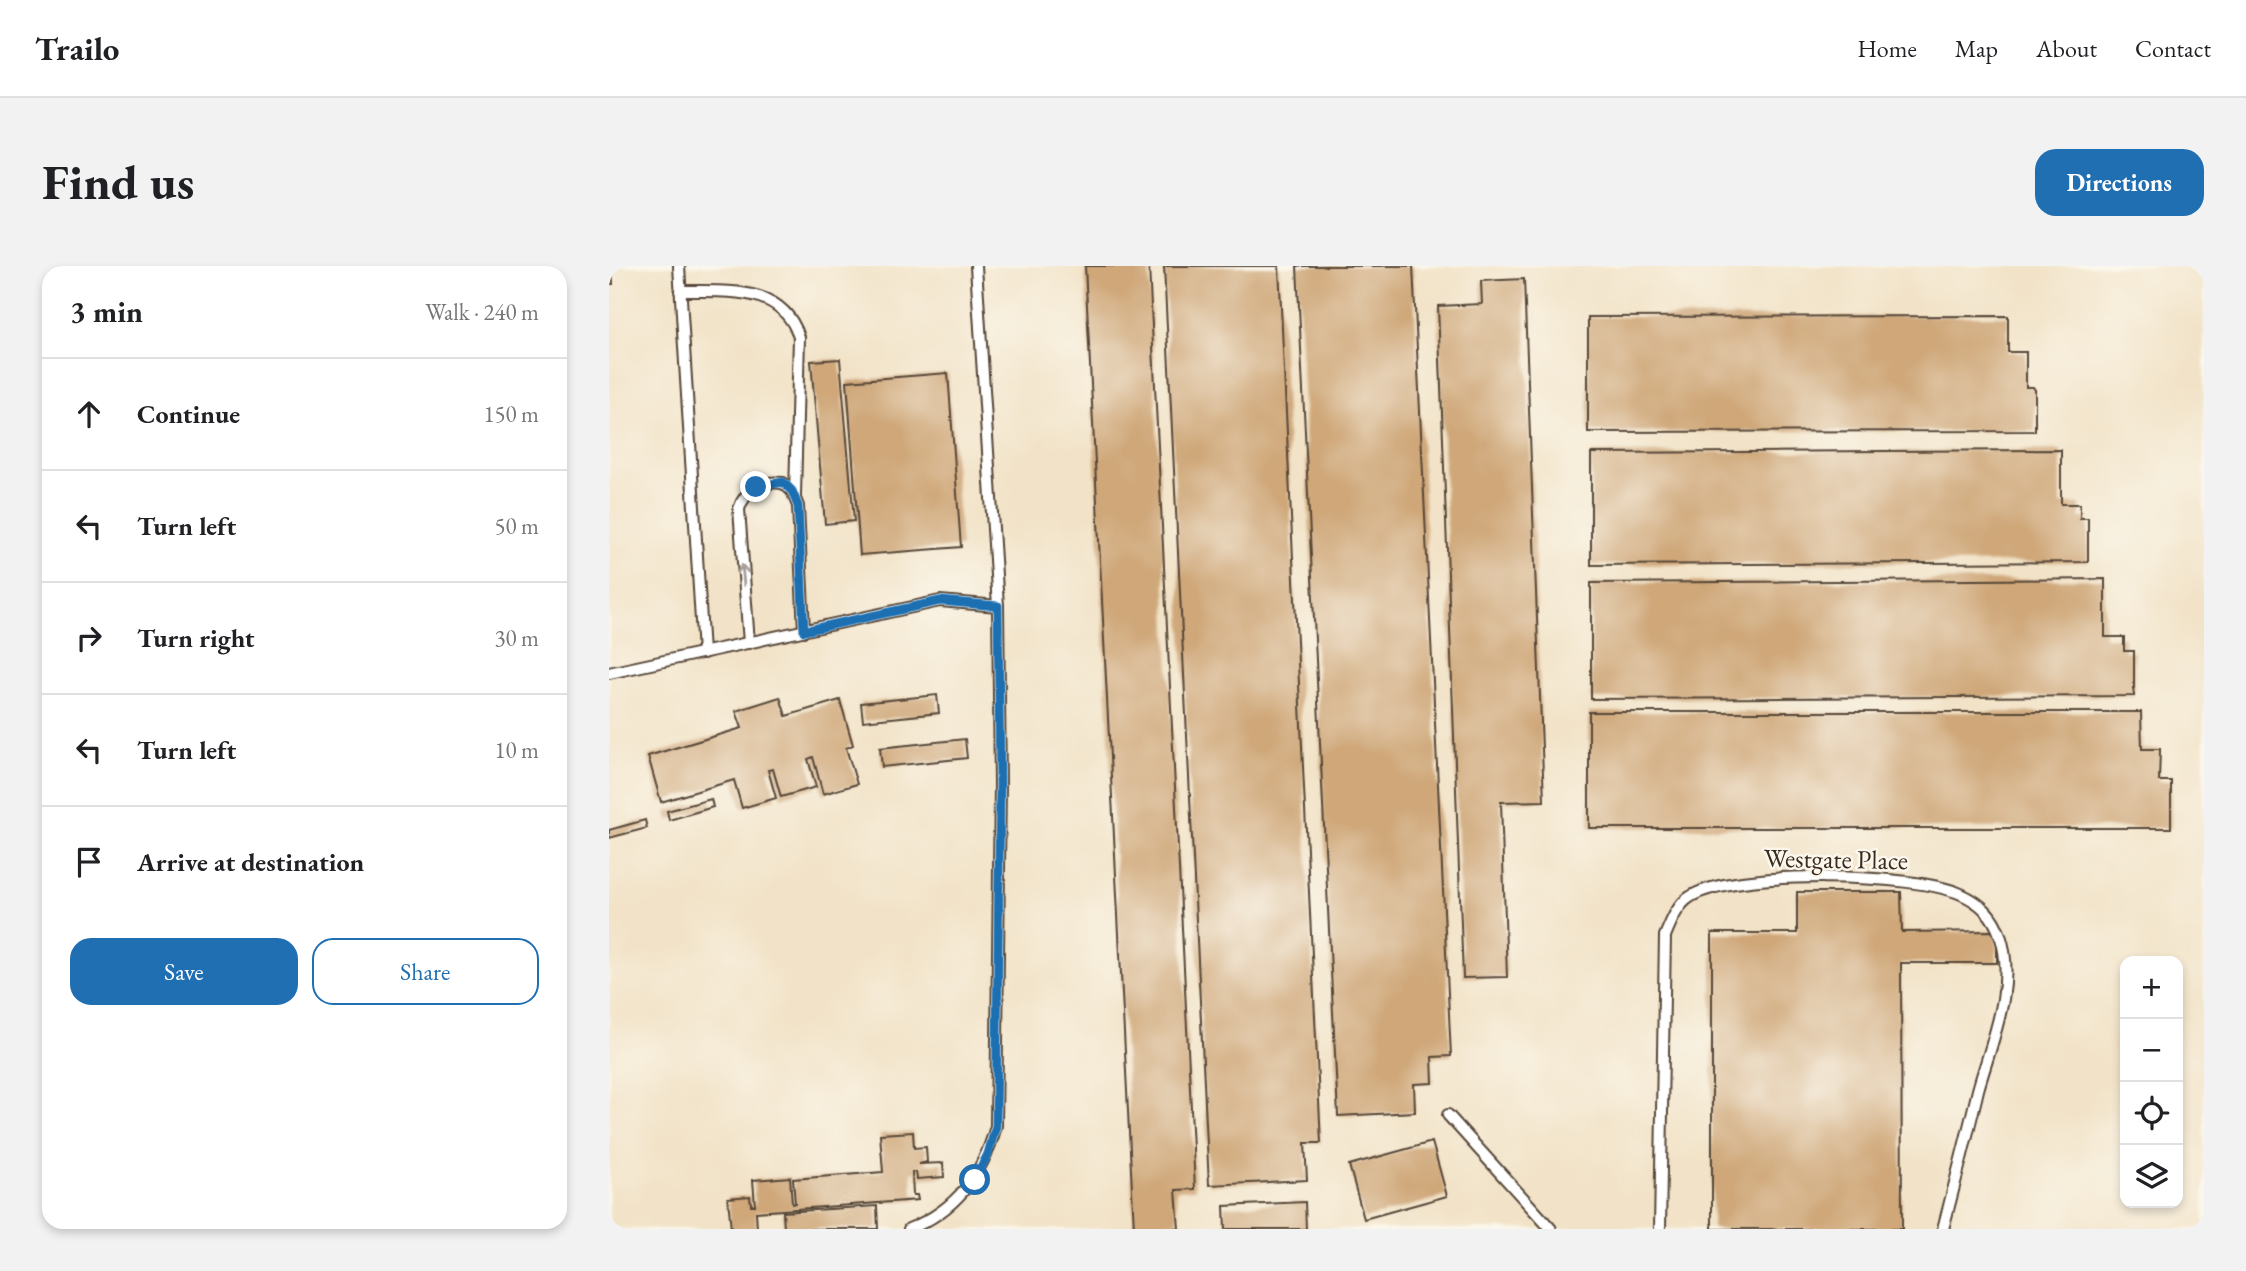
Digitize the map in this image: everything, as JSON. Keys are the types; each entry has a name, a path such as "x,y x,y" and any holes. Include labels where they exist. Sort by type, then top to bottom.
{"lane":[{"path":"679,266 703,653"},
{"path":"909,1229 940,1213 975,1180 988,1154 996,1126 1000,784 998,606 976,266"},
{"path":"680,291 755,293 793,319 799,337 795,496 798,506 804,631"},
{"path":"749,643 738,517 741,502 752,489 776,482 788,486 795,496"},
{"path":"609,673 940,601 998,606"},
{"name":"Westgate Place","path":"1660,1229 1665,936 1676,911 1688,898 1719,885 1751,879 1886,880 1936,886 1980,904 1993,918 2005,956 2001,1002 1943,1229"},
{"path":"1448,1115 1551,1229"}],"building":[{"path":"609,266 612,266 613,284 609,284"},
{"path":"1085,266 1149,266 1195,1189 1176,1190 1179,1229 1134,1229"},
{"path":"1164,266 1279,266 1321,1143 1305,1143 1307,1180 1209,1185"},
{"path":"1297,266 1413,266 1451,1056 1432,1057 1433,1083 1414,1084 1415,1112 1338,1116"},
{"path":"1524,279 1544,801 1501,802 1507,977 1463,978 1438,306 1482,304 1481,281"},
{"path":"2008,316 2008,352 2026,352 2026,387 2033,387 2035,390 2035,431 1588,432 1588,317"},
{"path":"840,359 854,521 825,524 811,361"},
{"path":"948,373 961,547 860,555 847,381"},
{"path":"2061,450 2061,504 2080,504 2080,518 2088,518 2088,562 1591,565 1591,453"},
{"path":"2105,579 2105,637 2124,637 2124,651 2134,651 2134,696 1591,699 1591,583"},
{"path":"937,695 939,713 863,721 861,703"},
{"path":"780,697 786,716 840,700 853,745 846,748 857,784 823,794 813,757 808,759 816,787 781,797 773,769 768,770 776,798 742,808 734,780 661,802 648,756 742,728 736,711"},
{"path":"1589,712 2141,712 2142,749 2160,749 2159,781 2171,781 2171,828 1589,828"},
{"path":"965,739 967,758 882,767 880,748"},
{"path":"711,799 713,807 669,820 667,811"},
{"path":"645,820 647,828 609,838 609,830"},
{"path":"1797,892 1901,892 1902,932 1997,931 1997,963 1901,963 1902,1229 1712,1229 1712,933 1797,933"},
{"path":"913,1132 914,1148 926,1147 927,1162 919,1164 943,1163 944,1177 917,1179 916,1172 912,1172 913,1195 917,1195 918,1200 756,1212 757,1229 731,1229 728,1198 750,1196 751,1205 755,1205 753,1180 790,1177 792,1204 795,1203 793,1179 883,1172 880,1134"},
{"path":"1432,1142 1447,1196 1364,1219 1349,1165"},
{"path":"1305,1202 1306,1229 1225,1229 1224,1206"},
{"path":"877,1206 878,1229 784,1229 783,1212"}],"route":[{"path":"756,487 783,482 792,491 797,502 804,631 940,601 998,606 1000,784 996,1126 988,1154 975,1180"}]}
